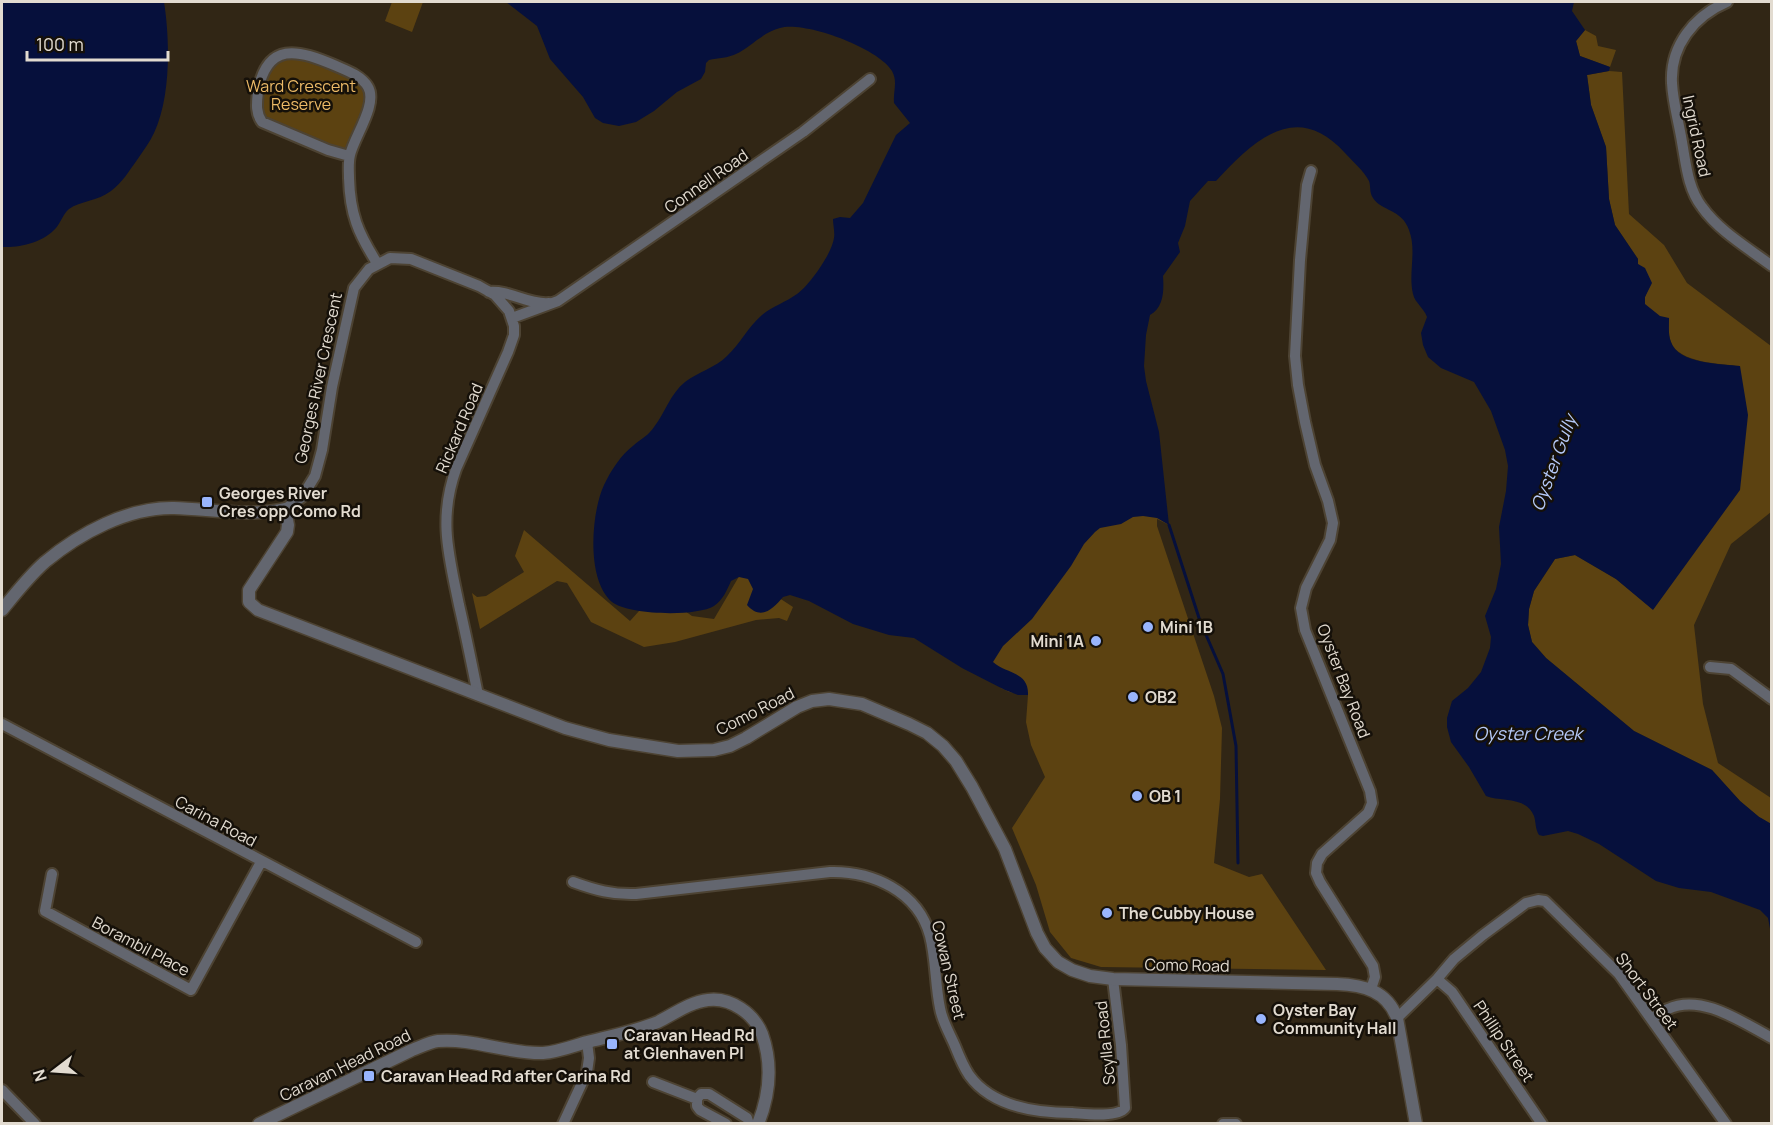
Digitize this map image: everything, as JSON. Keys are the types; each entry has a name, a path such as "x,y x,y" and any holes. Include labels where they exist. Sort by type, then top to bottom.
{"street":[{"name":"Ingrid Road","path":"1727,2 1704,14 1685,35 1673,66 1673,93 1695,197 1708,215 1772,266"},
{"path":"350,156 328,150 262,122 257,109 261,79 272,60 294,52 307,54 355,75 368,87 370,96 368,109 350,156 349,184 352,214 359,233 377,263 390,258 411,259 489,292 500,300 512,318"},
{"name":"Connell Road","path":"512,318 556,303 803,132 870,79"},
{"name":"Oyster Bay Road","path":"1311,171 1307,185 1301,250 1295,356 1305,422 1315,465 1333,523 1330,540 1306,588 1301,608 1305,630 1370,791 1372,803 1368,813 1322,854 1317,863 1316,873 1373,966 1375,976 1371,989"},
{"name":"Georges River Crescent","path":"285,509 302,497 315,476 354,288 363,275 377,263"},
{"path":"489,292 506,292 542,304 556,303"},
{"name":"Rickard Road","path":"478,695 448,551 445,515 450,484 514,335 512,318"},
{"path":"2,610 44,564 64,548 112,521 128,515 158,508 264,512 285,509"},
{"name":"Como Road","path":"285,509 288,532 250,586 248,599 251,606 305,630 580,732 609,740 678,751 714,750 730,746 797,707 812,701 829,699 862,704 927,734 943,746 956,761 972,787 1005,849 1045,948 1058,962 1072,970 1090,976 1113,979 1337,984 1364,986 1371,989"},
{"path":"1710,667 1731,669 1772,699"},
{"name":"Carina Road","path":"2,724 416,942"},
{"name":"Borambil Place","path":"52,874 45,911 191,990 261,862"},
{"name":"Cowan Street","path":"573,882 596,891 636,894 830,872 859,873 881,880 911,902 926,924 933,951 941,1015 965,1067 978,1084 1002,1101 1026,1109 1113,1114 1122,1112 1126,1103"},
{"name":"Short Street","path":"1437,979 1454,958 1526,903 1538,900 1550,904 1619,974 1726,1124"},
{"name":"Scylla Road","path":"1113,979 1126,1103"},
{"path":"1397,1018 1437,979"},
{"name":"Phillip Street","path":"1437,979 1452,992 1542,1124"},
{"path":"1371,989 1388,1002 1397,1018 1416,1124"},
{"name":"Caravan Head Road","path":"259,1124 412,1050 437,1041 542,1053 656,1022 708,1000 720,1000 736,1006 750,1015 758,1025 766,1046 770,1073 769,1088 758,1124"},
{"path":"1652,1019 1669,1008 1681,1005 1705,1007 1719,1011 1772,1038"},
{"path":"563,1124 587,1072 590,1058 587,1042"},
{"path":"653,1082 697,1099"},
{"path":"2,1090 35,1124"},
{"path":"726,1124 700,1110 697,1106 697,1099 701,1094 709,1094 747,1119 749,1124"},
{"path":"1224,1124 1236,1124"}],"green space":[{"path":"392,2 423,2 412,32 385,21"},
{"path":"1585,30 1596,36 1598,46 1616,50 1610,67 1580,56 1576,41"},
{"name":"Ward Crescent Reserve","path":"290,57 335,70 346,75 363,89 366,98 365,110 349,147 342,150 264,120 262,97 265,81 277,62"},
{"path":"1609,71 1622,72 1629,214 1664,245 1687,283 1771,346 1771,512 1731,544 1694,625 1703,704 1718,763 1771,798 1771,827 1740,801 1712,770 1634,731 1546,658 1532,642 1528,625 1534,591 1555,559 1575,555 1616,579 1653,609 1694,551 1740,366 1701,361 1682,354 1671,342 1669,319 1660,317 1645,305 1649,286 1638,264 1638,259 1615,225 1609,199 1606,147 1591,105 1587,75"},
{"path":"1141,491 1169,525 1157,519 1157,526 1214,696 1222,728 1220,799 1214,863 1249,877 1262,874 1326,970 1101,967 1071,958 1050,932 1036,885 1012,828 1045,777 1031,745 1026,722 1028,695 1009,692 1001,688 977,636 1061,557"},
{"path":"524,530 630,621 639,611 675,604 692,616 714,619 741,573 793,607 787,621 779,618 756,620 675,642 644,647 591,622 567,583 557,581 480,629 472,593 477,597 486,596 524,572 515,556"}],"water":[{"path":"2,2 164,2 168,51 164,103 160,119 150,140 122,181 106,194 69,209 56,228 45,237 24,245 9,247 2,247"},
{"name":"Oyster Creek","path":"506,2 1574,2 1572,11 1585,30 1576,41 1580,56 1610,67 1609,71 1587,75 1591,105 1606,147 1609,199 1615,225 1638,259 1638,264 1645,268 1652,283 1645,297 1645,304 1660,316 1669,318 1671,342 1682,355 1701,362 1740,366 1748,415 1740,490 1653,610 1616,579 1575,555 1555,559 1534,591 1528,625 1532,642 1546,658 1634,731 1712,770 1740,801 1771,827 1771,934 1768,918 1760,910 1711,892 1679,888 1656,881 1599,844 1578,834 1568,831 1539,835 1534,816 1525,805 1486,796 1451,742 1447,718 1452,701 1468,688 1481,672 1490,648 1491,637 1485,616 1496,589 1501,564 1499,527 1508,466 1505,450 1491,411 1474,382 1441,368 1428,357 1421,333 1427,317 1413,294 1412,246 1406,223 1397,214 1377,202 1372,196 1367,177 1345,153 1327,137 1309,129 1292,128 1276,132 1260,140 1216,181 1208,181 1190,201 1185,226 1178,243 1180,252 1163,276 1161,303 1150,315 1146,335 1144,366 1159,432 1169,525 1157,518 1133,517 1121,524 1100,528 1084,544 1071,566 1032,619 1003,646 993,662 1021,677 1025,681 1028,695 1018,695 1005,690 962,668 914,638 889,635 853,624 809,601 790,595 783,597 766,612 752,610 747,605 753,589 748,579 739,577 731,581 717,604 705,610 678,613 647,612 632,610 612,602 604,592 598,578 593,546 596,512 604,485 613,468 625,453 652,430 685,382 722,360 762,315 797,294 808,284 825,260 832,244 833,219 850,218 863,203 896,135 910,123 894,103 894,75 884,62 857,45 840,38 823,32 791,27 780,28 768,33 733,55 709,60 701,79 677,92 636,122 619,126 603,123 595,118 583,97 550,59 537,26"}],"waterway":[{"path":"1169,525 1200,621 1223,674 1236,746 1238,863"},
{"name":"Oyster Gully","path":"1760,819 1772,826"}],"place":[{"name":"Georges River Cres opp Como Rd","path":"207,502"},
{"name":"Mini 1B","path":"1148,627"},
{"name":"Mini 1A","path":"1096,641"},
{"name":"OB2","path":"1133,697"},
{"name":"OB 1","path":"1137,796"},
{"name":"The Cubby House","path":"1107,913"},
{"name":"Oyster Bay Community Hall","path":"1261,1019"},
{"name":"Caravan Head Rd at Glenhaven Pl","path":"612,1044"},
{"name":"Caravan Head Rd after Carina Rd","path":"369,1076"}]}
